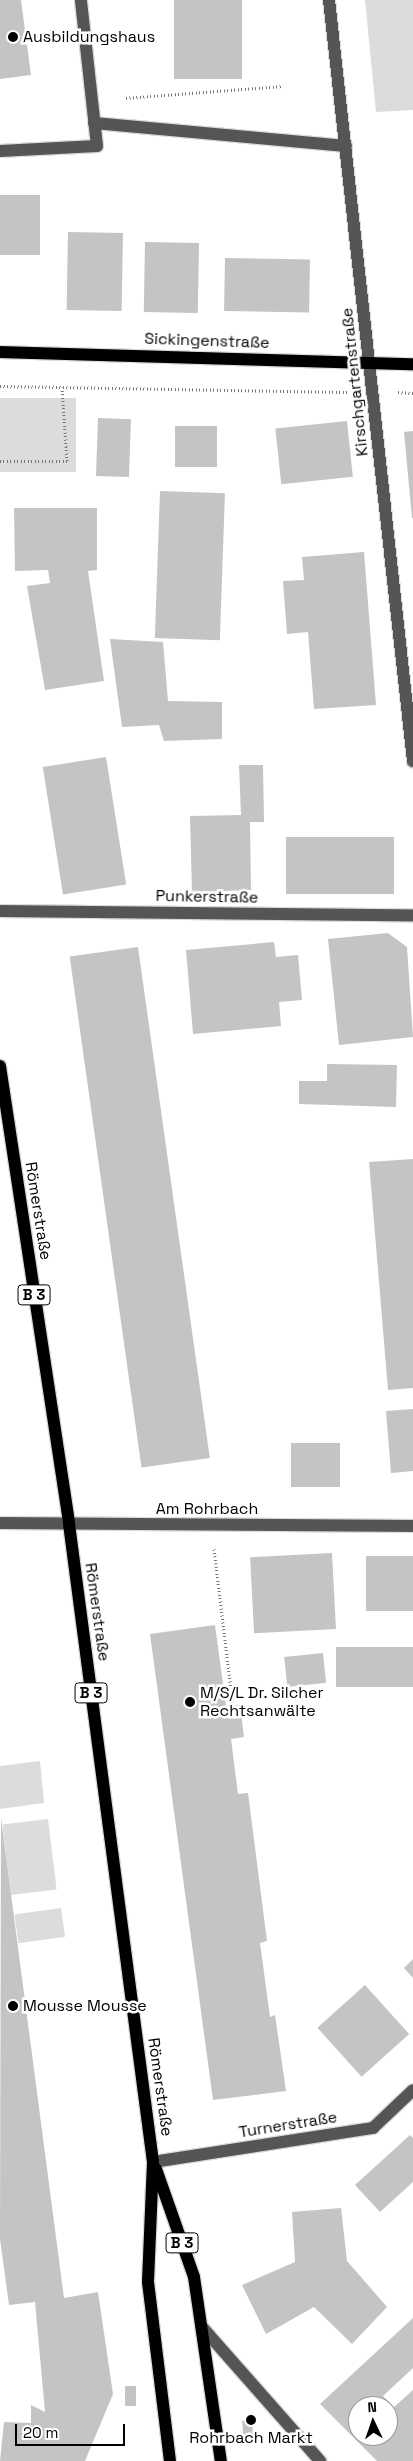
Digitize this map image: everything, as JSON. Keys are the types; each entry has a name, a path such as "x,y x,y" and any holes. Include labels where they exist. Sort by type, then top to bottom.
{"main road":[{"name":"Sickingenstraße","path":"0,352 413,364"},
{"name":"Römerstraße","path":"0,1066 69,1524 153,2162 148,2282 170,2461"},
{"name":"Römerstraße","path":"153,2162 194,2277 221,2461"}],"street":[{"path":"0,151 97,146 80,0"},
{"name":"Kirschgartenstraße","path":"329,0 413,761"},
{"path":"94,123 346,146"},
{"name":"Punkerstraße","path":"0,911 413,915"},
{"name":"Am Rohrbach","path":"0,1523 413,1526"},
{"name":"Turnerstraße","path":"153,2162 372,2128 413,2090"},
{"path":"202,2327 320,2461"}],"path":[{"path":"91,101 283,86"},
{"path":"0,386 413,393"},
{"path":"0,461 67,461 62,387"},
{"path":"211,1526 233,1705"}],"shaded area":[{"path":"365,0 413,0 413,110 376,112"},
{"path":"0,398 76,398 76,472 0,472"},
{"path":"40,1761 44,1803 0,1809 0,1766"},
{"path":"48,1819 57,1889 11,1895 2,1825"},
{"path":"61,1908 65,1937 18,1943 14,1915"}],"building":[{"name":"Ausbildungshaus","path":"0,0 21,0 31,75 0,79"},
{"path":"174,0 242,0 242,79 174,79"},
{"path":"0,195 40,195 40,255 0,255"},
{"path":"68,232 123,233 122,311 67,310"},
{"path":"145,242 199,243 198,313 144,312"},
{"path":"225,258 310,259 309,312 224,311"},
{"path":"98,418 131,419 129,477 96,476"},
{"path":"347,421 353,477 281,484 275,429"},
{"path":"175,426 217,426 217,467 175,467"},
{"path":"413,431 413,518 412,518 404,432"},
{"path":"160,491 225,493 220,640 155,638"},
{"path":"14,508 97,508 97,570 88,571 104,681 45,690 27,586 50,583 48,570 15,571"},
{"path":"364,552 376,705 314,709 308,632 287,634 283,581 304,580 302,557"},
{"path":"110,639 163,642 168,701 222,702 222,739 164,741 159,725 122,727"},
{"path":"106,757 126,884 63,894 43,767"},
{"path":"239,765 263,765 264,822 250,822 251,890 192,892 190,816 241,815"},
{"path":"286,837 394,837 394,894 286,894"},
{"path":"388,933 407,947 413,1037 339,1045 328,939"},
{"path":"274,942 276,957 298,955 302,1000 279,1002 281,1026 193,1034 186,950"},
{"path":"138,947 210,1458 141,1468 70,957"},
{"path":"327,1064 397,1065 396,1107 299,1104 299,1081 327,1081"},
{"path":"413,1159 413,1388 388,1390 369,1162"},
{"path":"413,1409 413,1471 391,1473 386,1411"},
{"path":"291,1443 340,1443 340,1487 291,1487"},
{"path":"332,1553 336,1629 254,1633 250,1557"},
{"path":"366,1556 413,1556 413,1611 366,1611"},
{"path":"215,1625 226,1706 240,1705 244,1737 231,1739 238,1794 248,1793 267,1941 260,1943 270,2017 275,2015 286,2091 213,2100 150,1634"},
{"path":"336,1647 413,1647 413,1687 336,1687"},
{"path":"323,1653 326,1683 287,1687 284,1657"},
{"path":"1,1818 64,2298 98,2292 113,2394 85,2461 0,2461 4,2422 31,2423 31,2405 45,2412 35,2302 9,2305 0,2239"},
{"path":"413,1959 413,1978 404,1968"},
{"path":"365,1985 409,2034 362,2077 317,2028"},
{"path":"410,2135 413,2138 413,2182 380,2212 355,2185"},
{"path":"341,2208 347,2261 387,2307 352,2344 314,2307 266,2334 242,2285 295,2262 292,2212"},
{"path":"413,2318 413,2368 383,2396 348,2396 348,2432 320,2404"},
{"path":"125,2386 136,2386 136,2406 125,2406"},
{"path":"413,2390 413,2461 377,2461 362,2446 398,2446 398,2403"},
{"path":"252,2420 254,2443 244,2444 242,2421"}],"place":[{"name":"Ausbildungshaus","path":"13,37"},
{"name":"M/S/L Dr. Silcher Rechtsanwälte","path":"190,1702"},
{"name":"Mousse Mousse","path":"13,2006"},
{"name":"Rohrbach Markt","path":"251,2420"}]}
